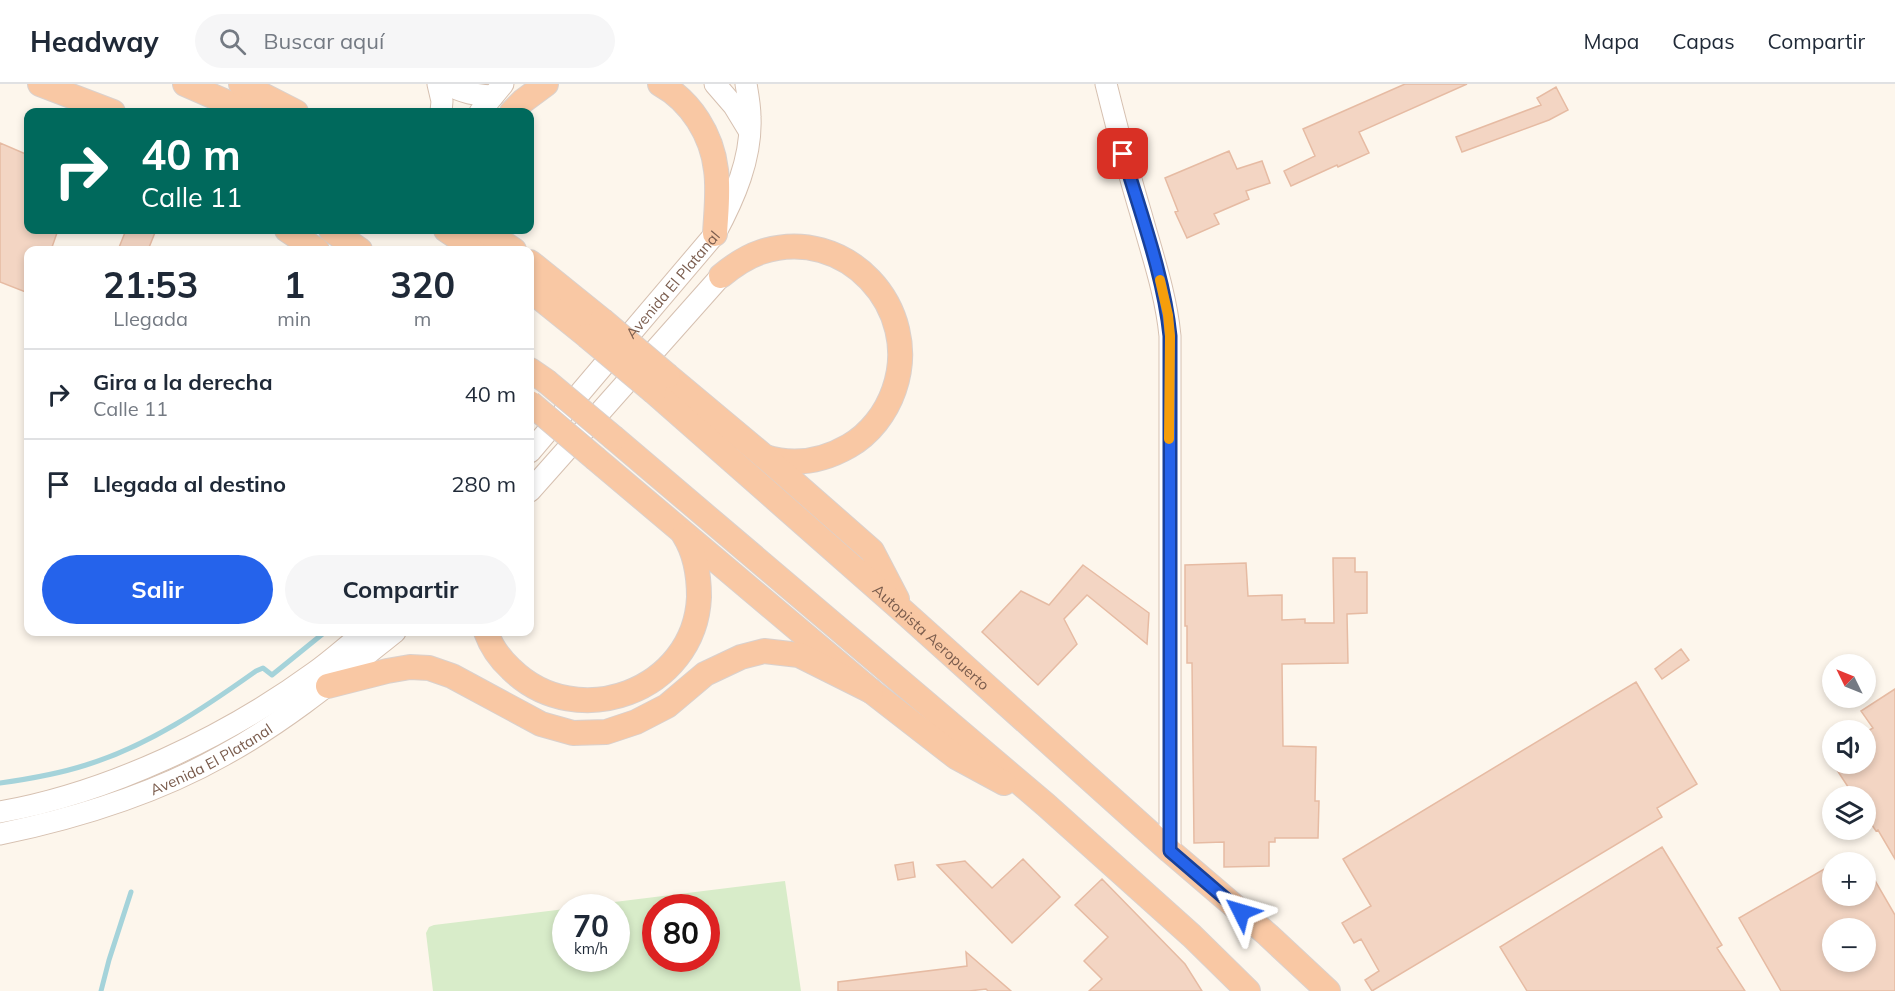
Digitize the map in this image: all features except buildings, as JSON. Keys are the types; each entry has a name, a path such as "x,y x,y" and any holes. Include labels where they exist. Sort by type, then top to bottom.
{"highway":[{"path":"40,84 103,108"},
{"path":"185,84 240,108"},
{"path":"241,84 288,108"},
{"path":"516,108 546,84"},
{"path":"660,84 679,97 691,109 708,138 714,154 717,171 715,234"},
{"path":"293,234 311,246"},
{"path":"337,234 354,246"},
{"path":"453,234 470,246"},
{"path":"490,234 509,246"},
{"path":"501,234 512,246"},
{"path":"721,276 747,258 768,250 791,247 822,251 850,263 874,282 890,308 898,329 901,352 897,383 885,411 865,434 839,452 810,461 779,461 765,457"},
{"path":"534,266 594,328"},
{"name":"Autopista Aeropuerto","path":"534,292 594,328 661,384 904,612 1328,991"},
{"path":"538,376 1046,805 1192,936 1248,991"},
{"path":"661,384 765,457 872,551 904,612"},
{"path":"534,406 871,691 956,757 1046,805"},
{"path":"488,636 495,651 506,664 525,681 547,693 580,701 597,701 630,693 645,685 659,675 681,650 689,635 698,602 699,585 692,552 685,537 674,525"},
{"path":"328,686 387,671 410,667 429,668 452,676 541,724 573,733 606,732 636,722 668,706 705,674 741,657 764,651 799,655 871,691"}],"main road":[{"path":"438,84 441,108"},
{"path":"447,84 457,90 492,97"},
{"path":"714,84 734,106 750,130"},
{"name":"Avenida El Platanal","path":"534,448 715,234 735,195 743,168 750,130 746,84"},
{"path":"1106,84 1123,154 1160,279 1170,336 1170,851"},
{"name":"Avenida El Platanal","path":"534,486 721,276"},
{"name":"Avenida El Platanal","path":"0,812 58,800 93,788 216,735 315,672 359,636"},
{"name":"Avenida El Platanal","path":"0,834 27,829 136,796 196,770 256,735 328,686 390,636"}],"green space":[{"path":"785,881 801,991 433,991 426,933 429,927 552,911 552,972 630,972 630,900 642,899 642,972 720,972 720,894 680,894"}],"waterway":[{"path":"0,783 75,768 131,748 175,725 256,671 263,668 272,675 320,636"},
{"path":"101,991 131,892"}],"slow traffic":[{"path":"1160,280 1170,336 1169,439"}],"route":[{"path":"1123,154 1160,279 1170,336 1168,535 1170,851 1241,912"}]}
